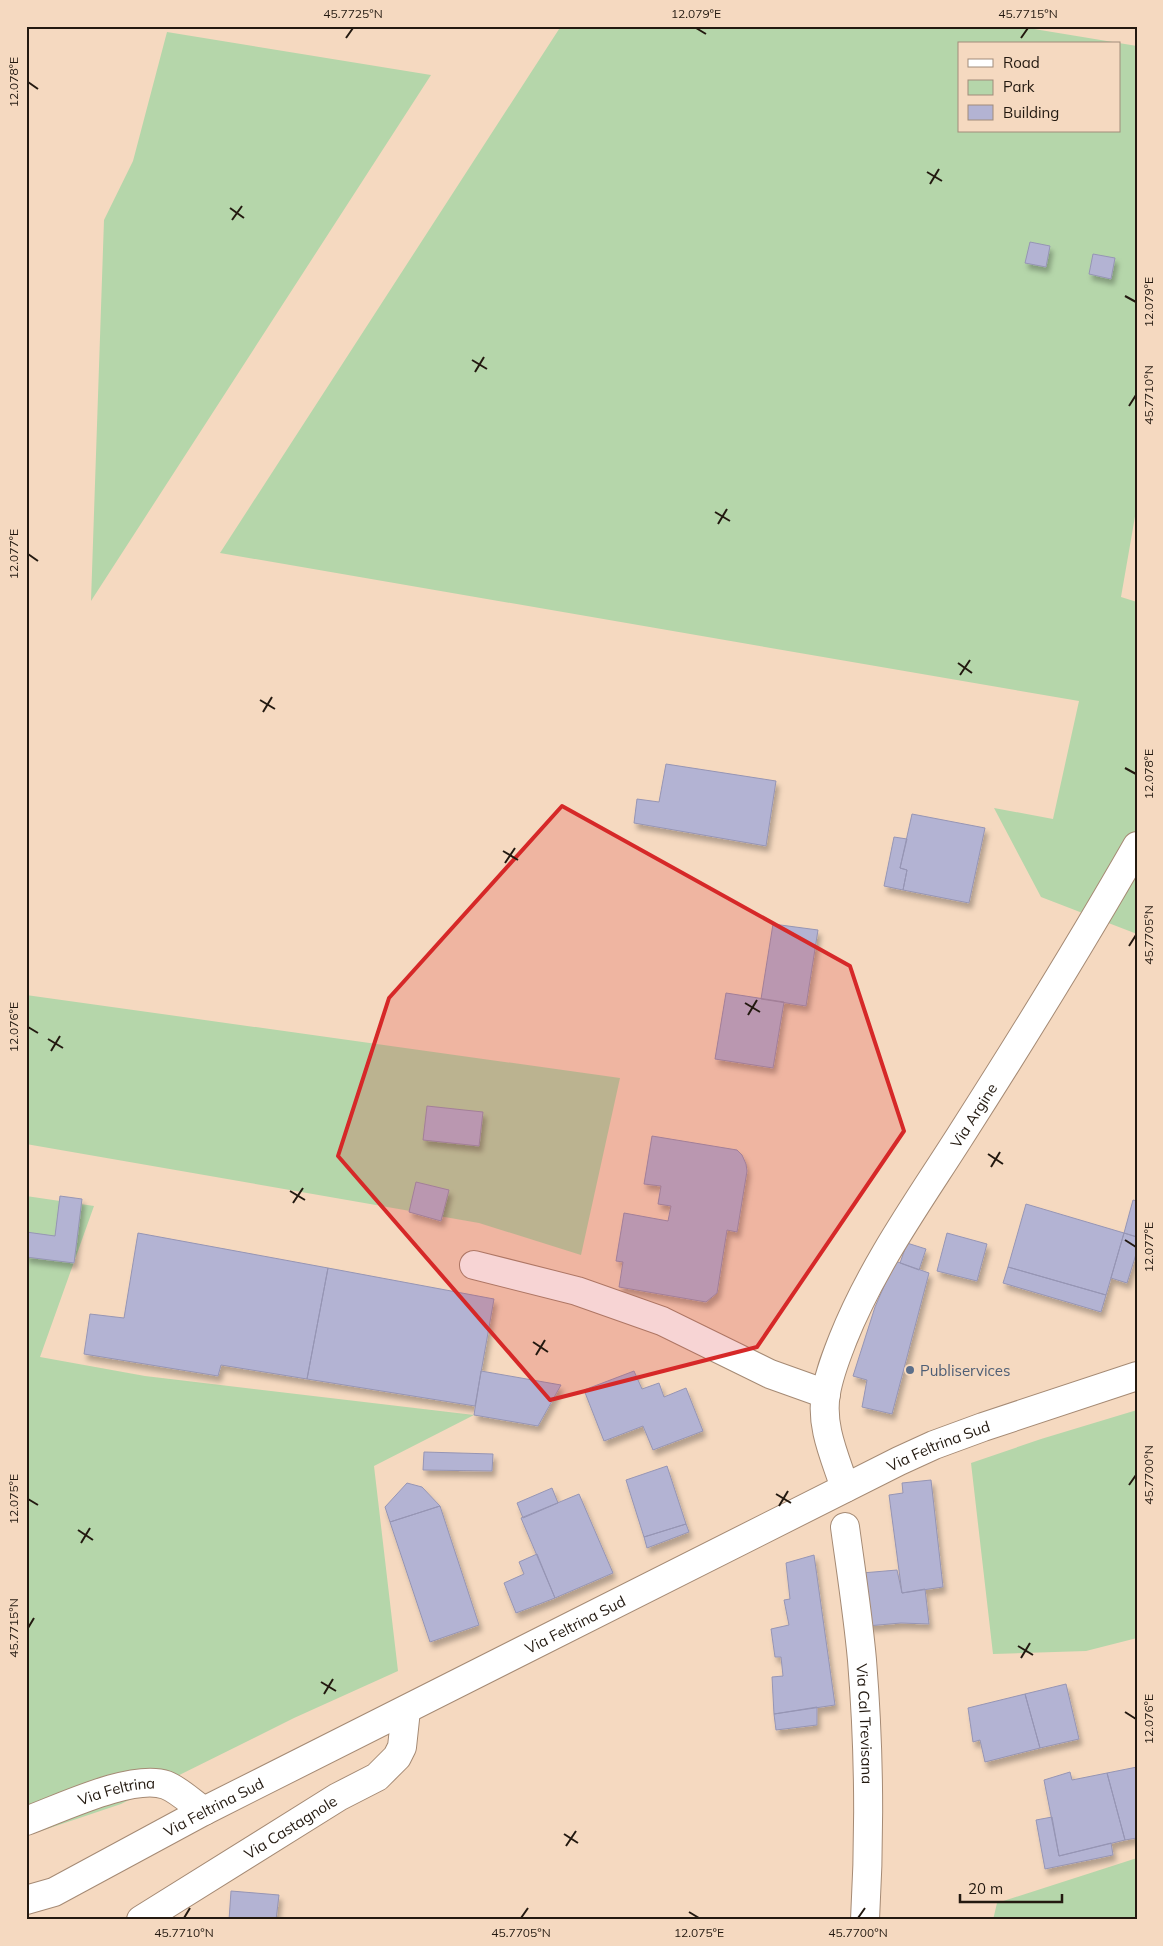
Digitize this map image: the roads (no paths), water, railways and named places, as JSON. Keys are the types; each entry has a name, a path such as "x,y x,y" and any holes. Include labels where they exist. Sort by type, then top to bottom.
{"street":[{"name":"Via Argine","path":"846,1488 826,1433 824,1414 832,1368 848,1327 878,1268 1089,930 1137,846"},
{"path":"474,1265 577,1291 662,1321 770,1374 826,1394"},
{"name":"Via Feltrina Sud","path":"26,1900 54,1892 204,1811 934,1445 1137,1376"},
{"name":"Via Cal Trevisana","path":"845,1527 862,1659 865,1712 868,1843 865,1920"},
{"name":"Via Castagnole","path":"141,1920 338,1797 377,1776 397,1757 402,1747 406,1710"},
{"name":"Via Feltrina","path":"26,1821 125,1785 152,1783 166,1785 204,1811"}],"place":[{"name":"Publiservices","path":"910,1370"}]}
